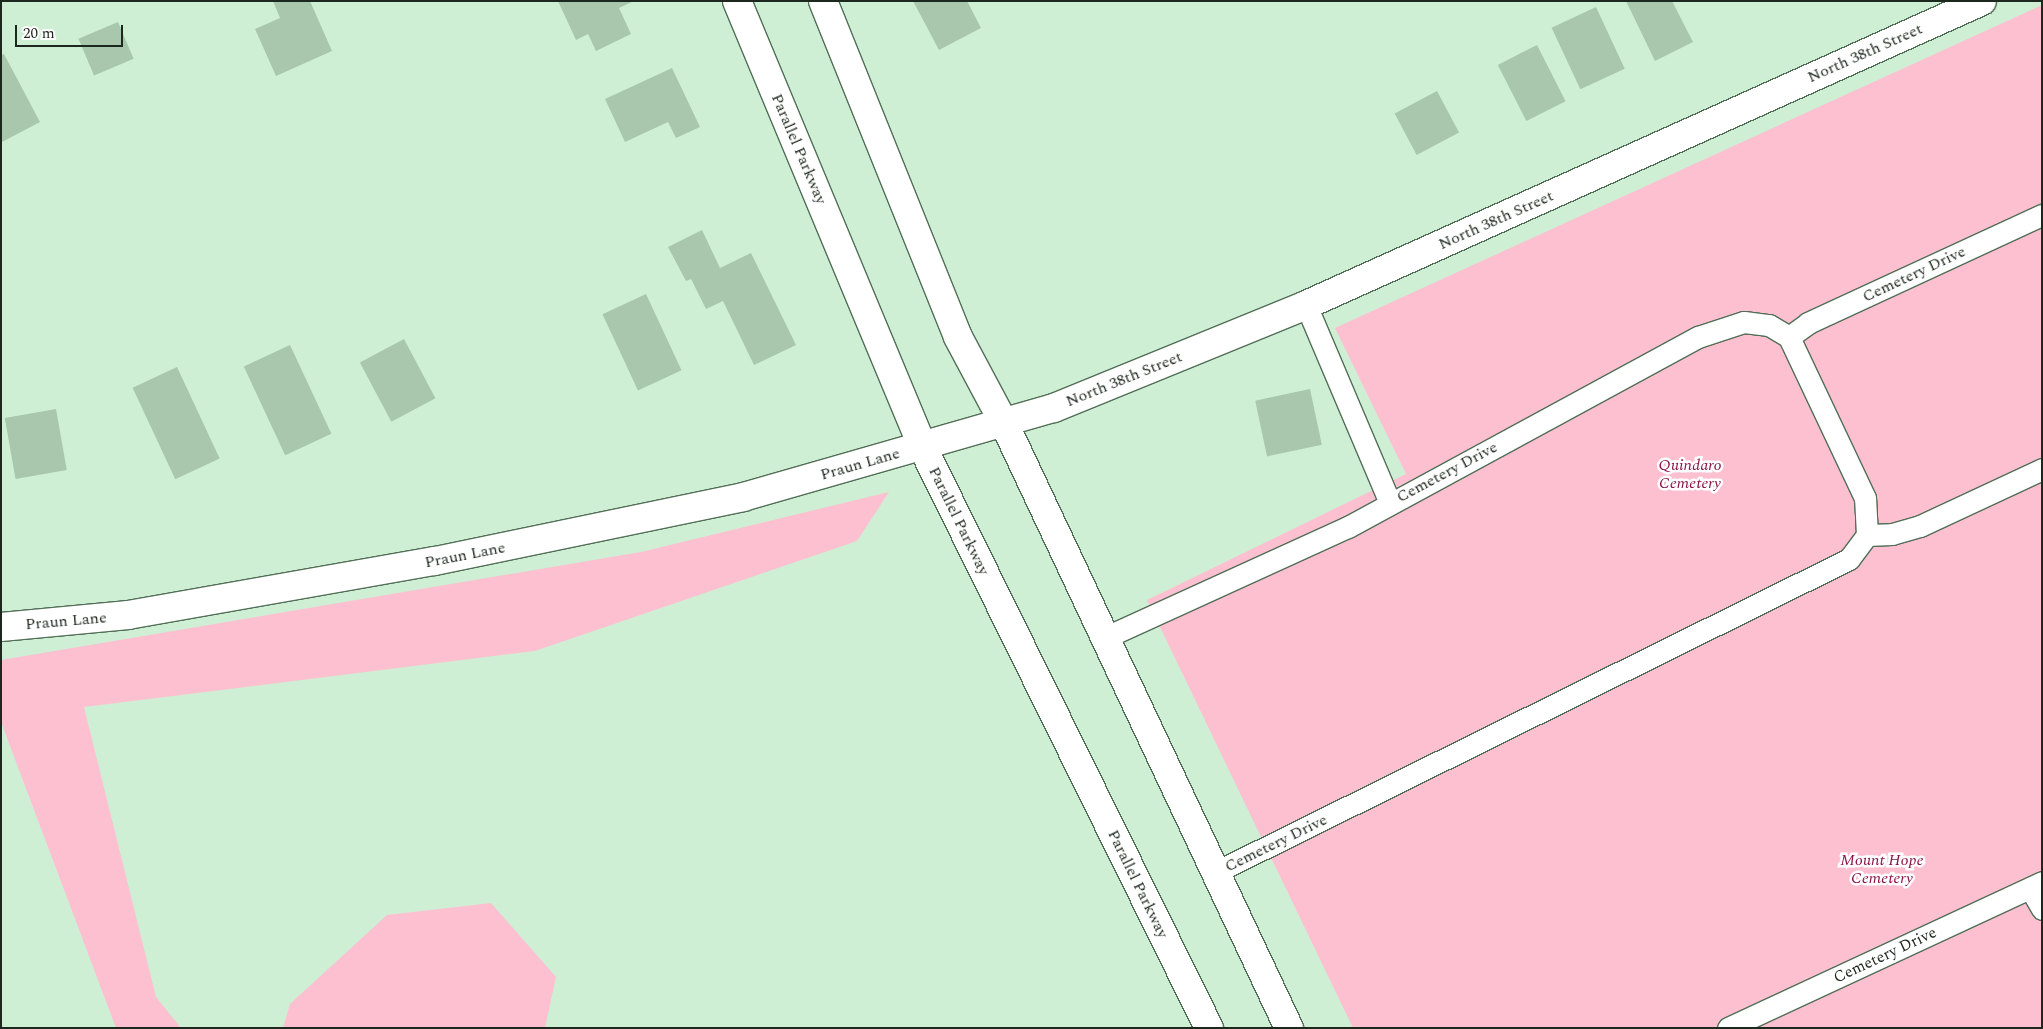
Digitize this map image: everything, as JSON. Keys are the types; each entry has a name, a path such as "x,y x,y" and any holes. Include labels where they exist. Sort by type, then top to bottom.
{"main road":[{"name":"Parallel Parkway","path":"737,1 922,446 1209,1028"},
{"path":"823,1 958,337 1004,423 1214,874 1290,1028"},
{"name":"North 38th Street","path":"922,446 1054,408 1306,305 1982,1"},
{"name":"Praun Lane","path":"1,627 128,616 435,561 743,497 922,446"}],"lane":[{"name":"Cemetery Drive","path":"1104,638 1348,527 1698,337 1744,322 1769,325 1789,337 1808,323 2042,215"},
{"path":"1306,305 1390,503"},
{"path":"1789,337 1865,498 1867,535 1892,534 1920,526 2042,469"},
{"name":"Cemetery Drive","path":"1214,874 1848,560 1867,535"},
{"path":"2036,885 2042,909"},
{"name":"Cemetery Drive","path":"1728,1028 2036,885"}],"green space":[{"name":"Quindaro Cemetery","path":"2042,5 2042,1028 1353,1028 1147,600 1406,474 1335,328"},
{"path":"889,492 857,541 535,651 84,707 156,997 181,1028 116,1028 1,722 1,660 641,552"},
{"path":"491,903 556,977 545,1028 283,1028 290,1004 387,915"}],"building":[{"path":"273,1 310,1 332,51 276,76 255,29 280,18"},
{"path":"558,1 634,1 619,8 631,34 596,51 588,34 576,40"},
{"path":"913,1 967,1 981,28 939,50"},
{"path":"1626,1 1672,1 1693,42 1655,61"},
{"path":"1596,7 1625,69 1580,89 1552,28"},
{"path":"118,22 134,59 94,76 78,39"},
{"path":"1537,45 1566,101 1526,121 1498,65"},
{"path":"4,54 40,122 2,142 1,55"},
{"path":"672,68 700,127 676,138 668,122 625,142 605,99"},
{"path":"1437,91 1459,132 1417,155 1395,114"},
{"path":"702,230 720,268 751,253 796,345 754,365 723,301 706,309 691,279 686,281 668,247"},
{"path":"646,294 681,370 638,390 602,314"},
{"path":"404,339 435,398 391,422 360,362"},
{"path":"290,345 331,434 285,455 244,367"},
{"path":"177,367 220,459 175,479 133,388"},
{"path":"1310,389 1322,445 1267,456 1255,401"},
{"path":"56,409 67,470 16,479 5,418"}],"park label":[{"name":"Mount Hope Cemetery","path":"1882,869"}]}
